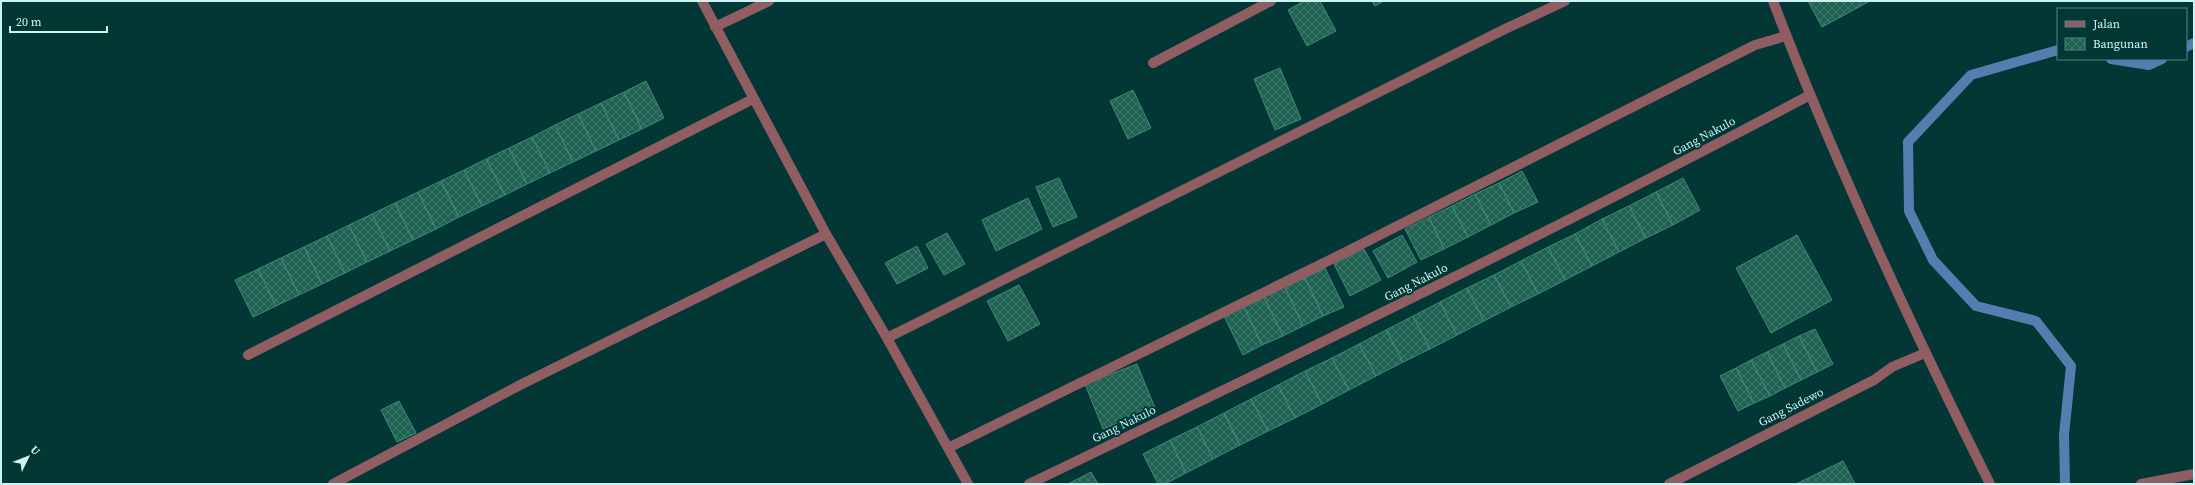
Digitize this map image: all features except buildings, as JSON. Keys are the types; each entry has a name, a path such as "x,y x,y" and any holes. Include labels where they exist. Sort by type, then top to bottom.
{"street":[{"path":"702,1 826,234 887,338 968,484"},
{"path":"715,27 769,1"},
{"path":"1153,63 1271,1"},
{"path":"887,338 1505,29 1565,1"},
{"path":"1772,1 1810,95 1925,353 1990,484"},
{"path":"948,448 1344,253 1755,45 1786,36"},
{"name":"Gang Nakulo","path":"1029,484 1352,329 1600,204 1810,95"},
{"path":"248,355 753,99"},
{"path":"333,484 524,382 826,234"},
{"name":"Gang Sadewo","path":"1669,484 1874,380 1892,367 1925,353"},
{"path":"2141,484 2194,474"}],"waterway":[{"path":"2187,46 2194,43"},
{"path":"2057,50 1971,75 1908,142 1909,211 1933,260 1976,306 2036,321 2071,366 2064,435 2065,484"},
{"path":"2117,60 2149,65 2160,60"}]}
